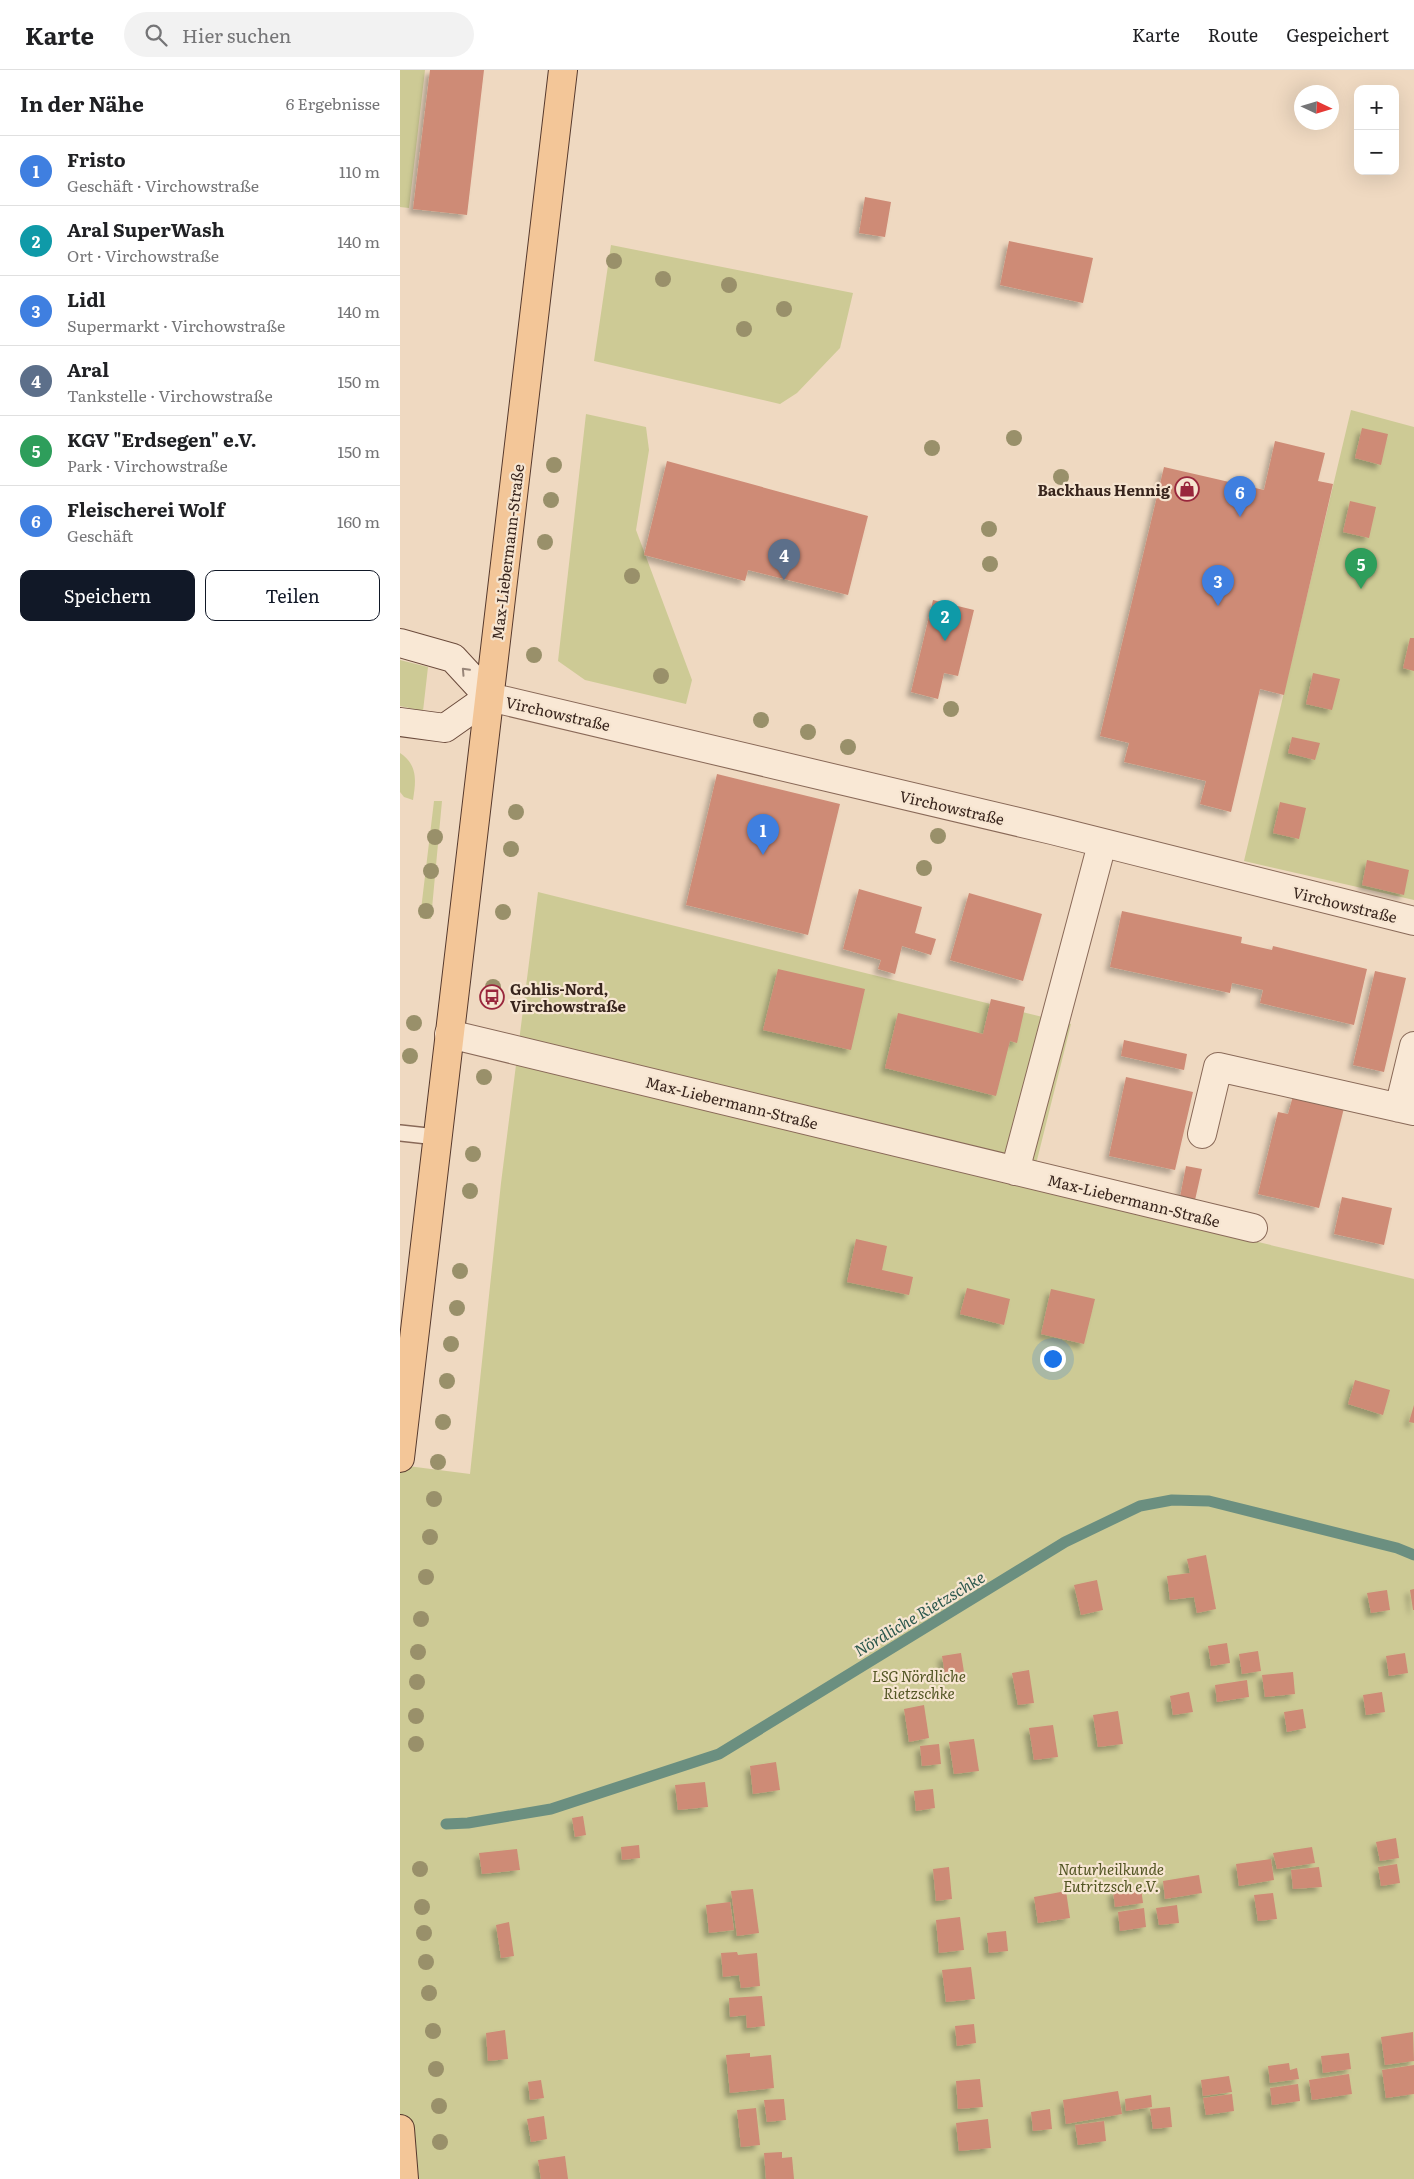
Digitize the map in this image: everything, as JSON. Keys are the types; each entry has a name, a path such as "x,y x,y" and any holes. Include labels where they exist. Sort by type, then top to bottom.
{"main road":[{"name":"Max-Liebermann-Straße","path":"400,1458 406,1359 437,1137 563,70"},
{"path":"400,2129 404,2179"}],"street":[{"name":"Virchowstraße","path":"400,643 453,658 489,698 690,743 1414,922"},
{"name":"Virchowstraße","path":"400,722 444,728 489,698"},
{"path":"1015,1171 1102,844"},
{"name":"Max-Liebermann-Straße","path":"449,1034 1253,1228"},
{"path":"1202,1134 1218,1067 1406,1110 1414,1046"}],"lane":[{"path":"400,1133 437,1137"}],"green space":[{"path":"400,70 425,70 409,208 400,207"},
{"path":"611,245 853,293 840,348 797,393 780,404 594,361"},
{"path":"1351,410 1414,427 1414,900 1244,861"},
{"path":"586,414 646,427 649,450 636,530 692,680 686,704 585,680 558,661"},
{"path":"400,660 428,667 423,711 400,706"},
{"path":"400,753 413,768 415,786 413,800 404,797 400,792"},
{"path":"434,801 442,801 431,919 420,918"},
{"name":"LSG Nördliche Rietzschke","path":"538,892 1071,1024 1030,1188 1414,1279 1414,2179 400,2179 400,1465 470,1474 501,1183"}],"building":[{"path":"430,70 484,70 467,215 413,209"},
{"path":"865,197 891,202 885,237 859,233"},
{"path":"1009,241 1093,258 1083,303 1000,285"},
{"path":"1362,428 1388,434 1381,465 1355,458"},
{"path":"1275,441 1325,453 1318,481 1333,484 1284,695 1260,689 1231,812 1200,804 1206,781 1124,762 1129,743 1100,736 1164,467 1264,490"},
{"path":"667,461 868,516 848,595 748,570 745,581 644,555"},
{"path":"1350,501 1376,507 1369,538 1343,532"},
{"path":"933,600 974,610 958,676 944,673 938,699 911,692"},
{"path":"1410,638 1414,638 1414,671 1403,668"},
{"path":"1313,673 1340,679 1332,710 1306,704"},
{"path":"1292,737 1320,743 1315,760 1288,753"},
{"path":"717,774 840,804 808,935 686,905"},
{"path":"1280,802 1306,808 1299,839 1273,833"},
{"path":"1367,860 1409,870 1404,895 1362,885"},
{"path":"859,889 922,907 915,933 936,939 931,955 902,946 895,974 878,969 881,960 843,949"},
{"path":"969,893 1042,914 1023,981 950,960"},
{"path":"1122,911 1242,937 1241,943 1272,950 1273,946 1367,969 1354,1025 1260,1003 1263,990 1232,983 1230,993 1110,967"},
{"path":"778,969 865,989 851,1050 763,1030"},
{"path":"1375,971 1406,978 1384,1072 1353,1065"},
{"path":"991,999 1025,1007 1017,1043 1010,1041 996,1096 885,1068 898,1013 983,1034"},
{"path":"1124,1040 1187,1054 1184,1070 1121,1056"},
{"path":"1126,1077 1193,1092 1175,1170 1109,1156"},
{"path":"1293,1096 1344,1108 1319,1208 1258,1194 1278,1112 1288,1114"},
{"path":"1186,1166 1202,1169 1195,1200 1180,1197"},
{"path":"1342,1197 1392,1208 1384,1245 1334,1234"},
{"path":"856,1239 887,1246 882,1270 913,1277 909,1295 847,1282"},
{"path":"967,1288 1010,1299 1004,1325 960,1314"},
{"path":"1051,1289 1095,1299 1084,1344 1041,1334"},
{"path":"1355,1380 1390,1390 1383,1415 1348,1404"},
{"path":"1414,1405 1414,1423 1409,1422"},
{"path":"1206,1555 1216,1609 1197,1613 1194,1597 1170,1600 1167,1576 1190,1573 1187,1559"},
{"path":"1097,1580 1103,1610 1081,1615 1074,1585"},
{"path":"1414,1589 1414,1610 1413,1610 1410,1590"},
{"path":"1387,1590 1390,1610 1371,1613 1367,1593"},
{"path":"1227,1643 1230,1663 1211,1666 1208,1646"},
{"path":"1258,1651 1261,1671 1242,1674 1239,1654"},
{"path":"961,1653 964,1672 945,1675 942,1656"},
{"path":"1405,1653 1408,1673 1389,1676 1386,1656"},
{"path":"1029,1670 1034,1703 1018,1705 1012,1673"},
{"path":"1293,1672 1295,1694 1265,1697 1262,1675"},
{"path":"1247,1680 1249,1697 1217,1702 1215,1685"},
{"path":"1189,1692 1193,1712 1173,1715 1170,1696"},
{"path":"1382,1692 1385,1712 1366,1715 1363,1695"},
{"path":"924,1705 929,1738 909,1742 904,1709"},
{"path":"1303,1709 1306,1728 1287,1732 1284,1712"},
{"path":"1118,1711 1123,1744 1098,1747 1093,1715"},
{"path":"1053,1725 1058,1757 1034,1760 1029,1728"},
{"path":"974,1739 979,1771 954,1774 949,1742"},
{"path":"939,1744 941,1764 922,1766 920,1746"},
{"path":"776,1762 780,1790 753,1794 750,1766"},
{"path":"705,1782 708,1807 678,1810 675,1785"},
{"path":"933,1789 935,1808 916,1811 914,1791"},
{"path":"583,1816 586,1835 575,1837 572,1818"},
{"path":"1396,1838 1399,1858 1380,1861 1376,1842"},
{"path":"639,1845 640,1858 622,1860 621,1847"},
{"path":"1312,1847 1315,1863 1277,1869 1273,1853"},
{"path":"517,1849 520,1870 482,1874 479,1853"},
{"path":"1271,1859 1274,1880 1239,1886 1236,1864"},
{"path":"1397,1864 1400,1883 1381,1886 1378,1867"},
{"path":"949,1867 952,1899 936,1901 933,1869"},
{"path":"1319,1867 1322,1887 1293,1889 1291,1870"},
{"path":"1199,1875 1202,1893 1165,1899 1163,1881"},
{"path":"1141,1888 1143,1903 1115,1907 1113,1891"},
{"path":"753,1889 759,1933 737,1936 731,1891"},
{"path":"1066,1891 1070,1918 1038,1923 1034,1897"},
{"path":"1273,1893 1277,1919 1258,1921 1254,1895"},
{"path":"730,1902 734,1930 709,1933 706,1905"},
{"path":"1177,1905 1179,1923 1159,1925 1156,1908"},
{"path":"1144,1908 1146,1927 1120,1931 1118,1912"},
{"path":"960,1917 964,1950 939,1953 936,1920"},
{"path":"509,1922 514,1956 501,1958 496,1925"},
{"path":"1006,1931 1008,1951 989,1953 987,1933"},
{"path":"737,1952 738,1955 757,1953 760,1986 741,1988 739,1975 723,1977 721,1953"},
{"path":"971,1967 975,1999 946,2002 942,1970"},
{"path":"762,1996 765,2026 747,2028 746,2015 730,2017 729,1998"},
{"path":"974,2024 976,2043 957,2046 955,2026"},
{"path":"505,2030 508,2059 488,2061 486,2033"},
{"path":"1413,2032 1414,2061 1385,2065 1381,2037"},
{"path":"750,2053 750,2057 771,2055 774,2088 730,2093 726,2055"},
{"path":"1349,2053 1351,2069 1323,2073 1321,2056"},
{"path":"1289,2063 1290,2070 1297,2068 1299,2079 1270,2083 1268,2066"},
{"path":"1414,2065 1414,2094 1386,2098 1382,2070"},
{"path":"1349,2074 1352,2094 1312,2100 1309,2080"},
{"path":"1229,2076 1232,2092 1203,2096 1201,2080"},
{"path":"980,2079 983,2107 958,2109 956,2081"},
{"path":"541,2080 544,2098 530,2100 528,2082"},
{"path":"1298,2084 1300,2101 1272,2105 1270,2088"},
{"path":"1118,2091 1122,2114 1066,2124 1063,2100"},
{"path":"1232,2094 1234,2111 1206,2115 1203,2098"},
{"path":"1151,2095 1152,2107 1126,2111 1125,2099"},
{"path":"784,2099 786,2120 767,2122 764,2100"},
{"path":"1170,2107 1172,2127 1153,2129 1150,2109"},
{"path":"756,2108 760,2145 741,2147 737,2110"},
{"path":"1050,2109 1052,2129 1033,2131 1031,2112"},
{"path":"544,2116 547,2139 531,2142 527,2119"},
{"path":"988,2119 991,2148 959,2151 956,2123"},
{"path":"1104,2121 1106,2141 1078,2145 1075,2125"},
{"path":"782,2152 782,2158 792,2157 794,2179 766,2179 764,2153"},
{"path":"565,2156 568,2179 541,2179 538,2160"}],"waterway":[{"name":"Nördliche Rietzschke","path":"446,1824 468,1823 551,1809 719,1754 1065,1542 1140,1506 1172,1500 1209,1501 1397,1548 1414,1555"}],"place":[{"name":"Backhaus Hennig","path":"1187,489"},
{"name":"Fleischerei Wolf","path":"1240,517"},
{"name":"Aral","path":"784,580"},
{"name":"KGV \"Erdsegen\" e.V.","path":"1361,589"},
{"name":"Lidl","path":"1218,606"},
{"name":"Aral SuperWash","path":"945,641"},
{"name":"Fristo","path":"763,855"},
{"name":"Gohlis-Nord, Virchowstraße","path":"492,997"}],"park label":[{"name":"Naturheilkunde Eutritzsch e.V.","path":"1111,1876"}]}
